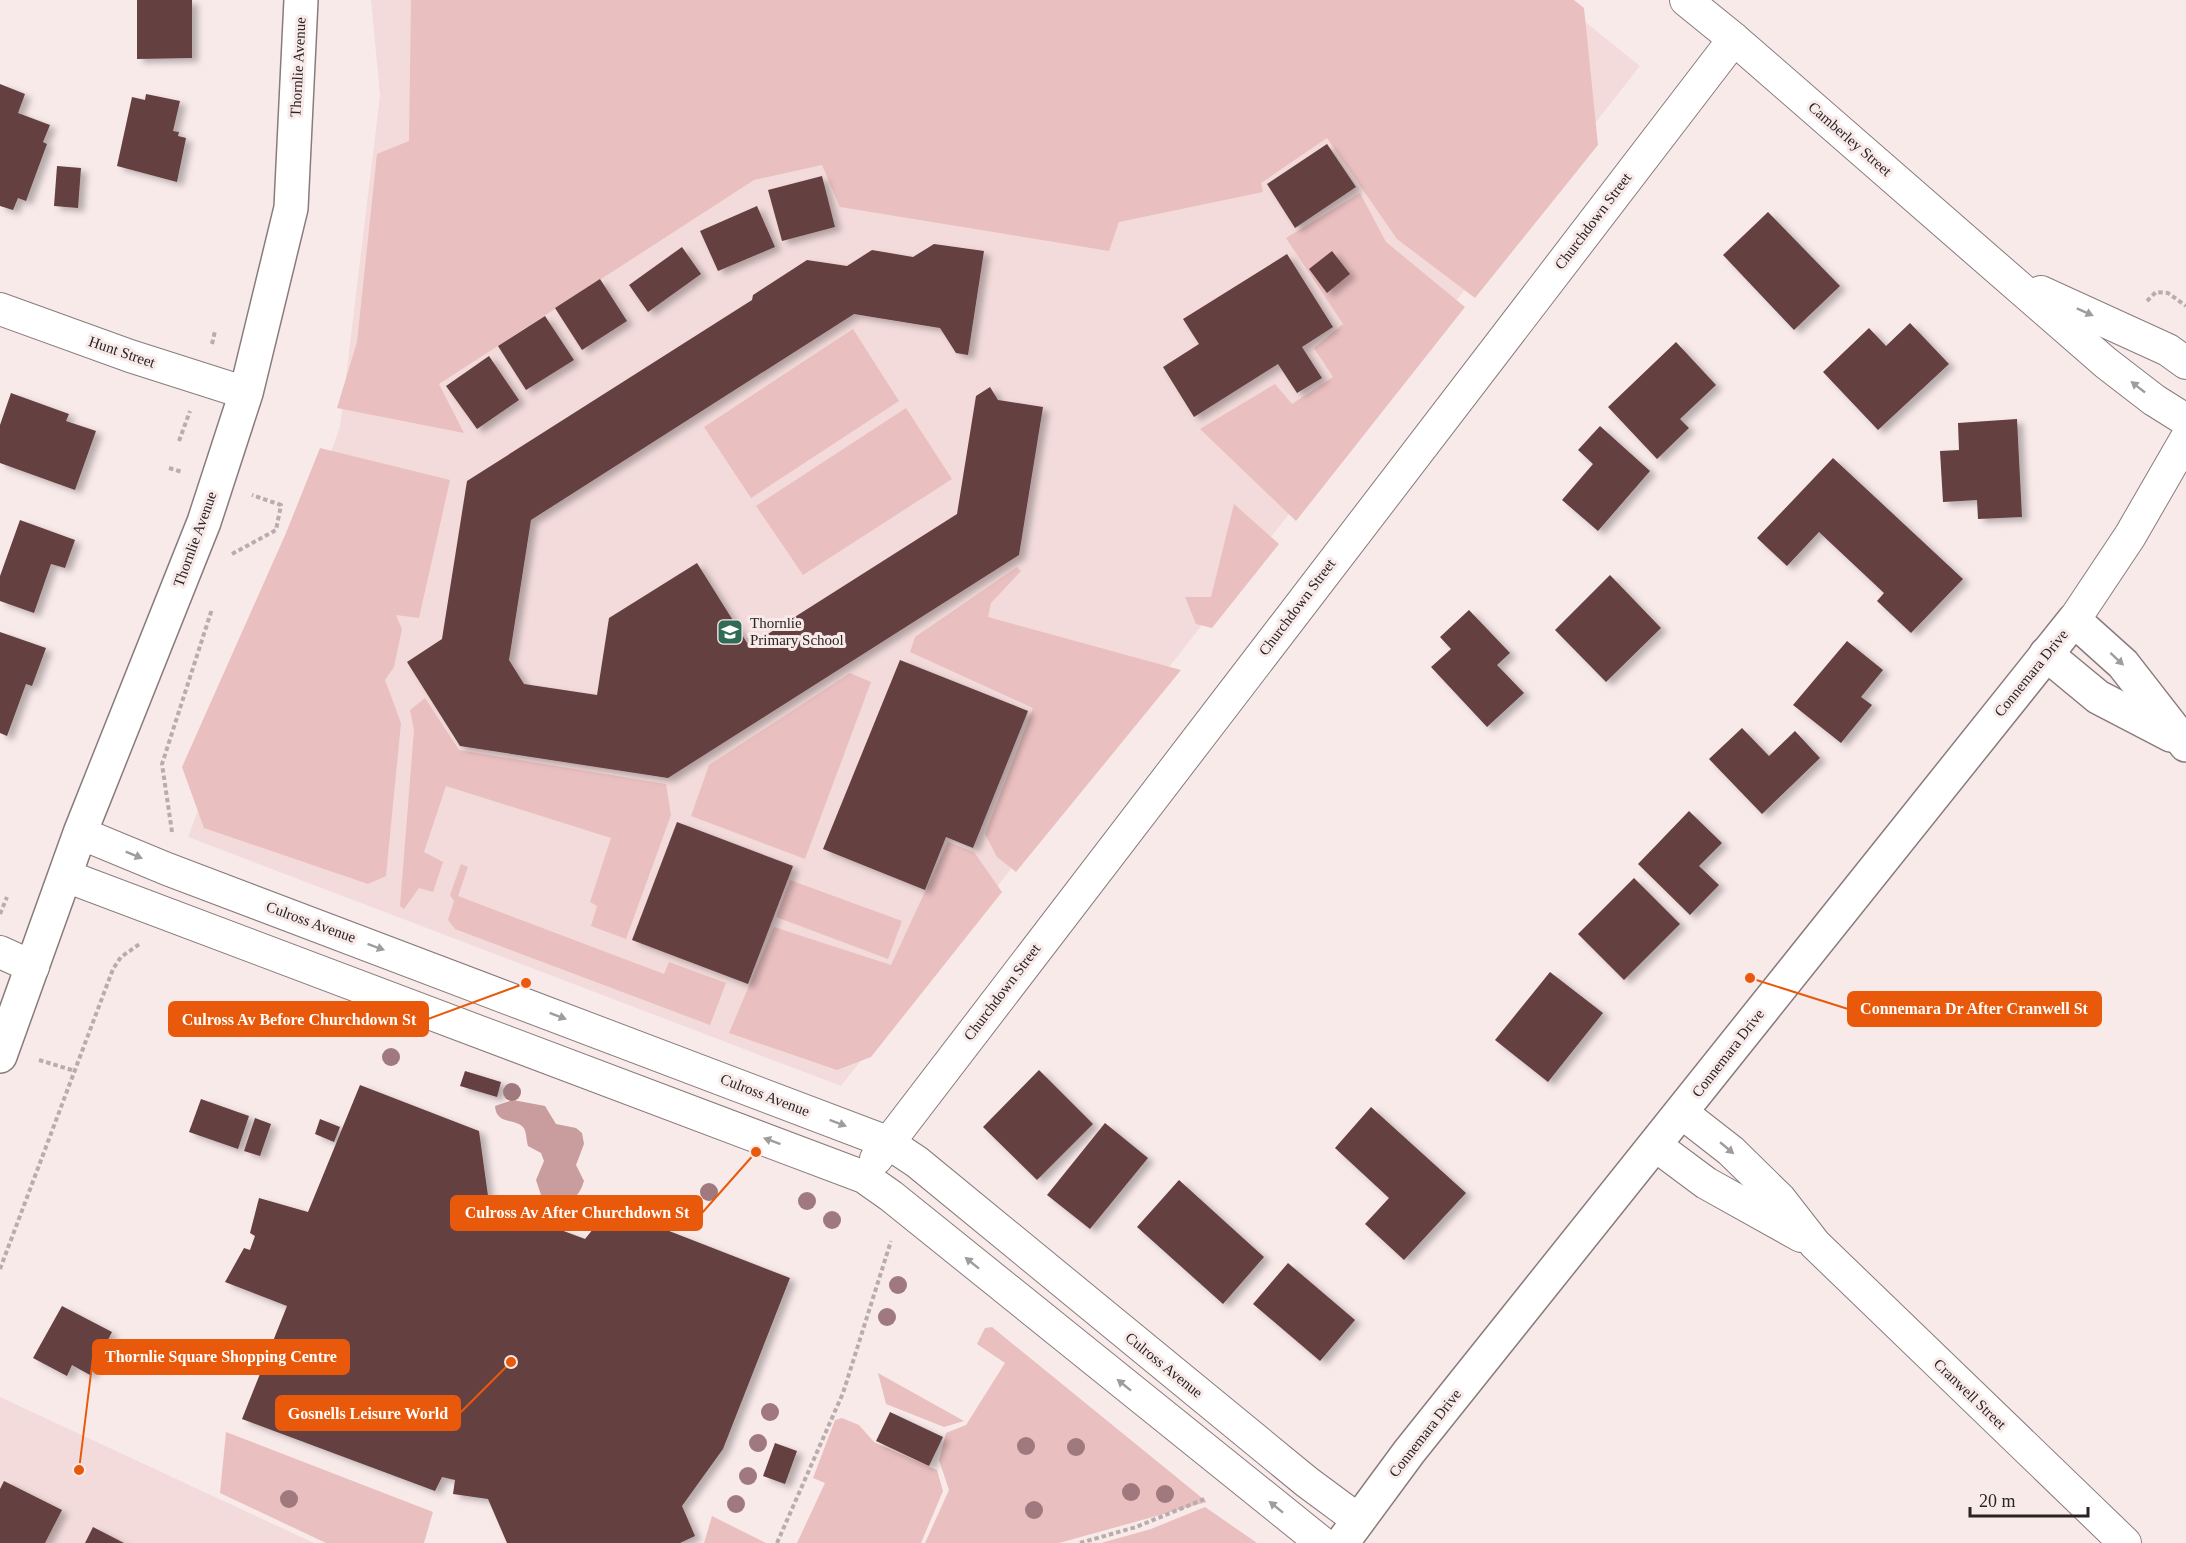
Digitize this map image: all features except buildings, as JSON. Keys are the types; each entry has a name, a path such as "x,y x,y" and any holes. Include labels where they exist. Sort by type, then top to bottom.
{"street":[{"name":"Thornlie Avenue","path":"0,1056 80,833 204,522 246,393 291,208 301,0"},
{"name":"Camberley Street","path":"1686,0 2013,279 2106,363 2154,400 2186,420"},
{"name":"Churchdown Street","path":"864,1177 888,1142 1734,39"},
{"name":"Camberley Street","path":"2013,279 2168,350 2186,363"},
{"name":"Hunt Street","path":"0,309 130,356 246,393"},
{"name":"Connemara Drive","path":"1350,1531 2074,620 2130,537 2186,439"},
{"path":"2074,620 2124,664 2183,742"},
{"path":"2046,654 2098,696 2183,742"},
{"name":"Culross Avenue","path":"80,833 167,869 888,1142 917,1162 1307,1482 1350,1531"},
{"path":"66,876 864,1177 891,1196 1322,1543"},
{"path":"0,952 33,967"},
{"name":"Cranwell Street","path":"1681,1112 1731,1150 1780,1199 1815,1244 2125,1543"},
{"name":"Cranwell Street","path":"1655,1145 1706,1183 1815,1244"}],"path":[{"path":"230,555 276,531 281,505"},
{"path":"174,843 162,764 216,599"},
{"path":"0,915 7,897"},
{"path":"0,1269 113,969 121,957 147,938"},
{"path":"777,1543 843,1393 891,1240"},
{"path":"1080,1543 1136,1527 1213,1495"}],"shaded area":[{"name":"Thornlie Primary School","path":"371,0 1558,0 1640,66 841,1086 188,837 340,427 380,95"},
{"path":"411,0 1574,0 1584,8 1598,145 1475,298 1397,239 1327,138 1261,183 1263,192 1119,222 1109,251 840,207 822,165 754,180 439,384 464,433 337,408 357,342 377,154 409,141"},
{"path":"1360,193 1386,242 1465,307 1296,521 1200,429 1275,384 1292,404 1333,377 1314,348 1343,324 1286,238"},
{"path":"853,329 899,401 751,498 704,427"},
{"path":"906,408 952,479 803,575 756,506"},
{"path":"320,448 450,480 419,618 396,615 402,629 394,667 385,680 401,723 386,876 368,884 204,828 182,767 286,533"},
{"path":"1234,504 1279,544 1212,628 1196,624 1185,597 1211,597"},
{"path":"1017,567 1021,571 991,603 988,617 1181,670 1016,872 997,857 985,834 1033,708 910,652 915,637"},
{"path":"850,673 871,682 805,859 691,816 709,765"},
{"path":"425,698 459,750 666,784 671,815 626,939 591,926 597,906 590,902 611,838 446,786 424,852 443,862 433,892 419,888 404,909 400,906 414,730 410,710"},
{"path":"948,842 974,852 1002,892 871,1057 837,1070 729,1033 774,927 891,965"},
{"path":"461,864 468,867 458,896 664,974 669,962 726,983 710,1025 455,929 448,920 454,901 450,895"},
{"path":"790,880 902,921 888,959 776,917"},
{"path":"513,1100 545,1106 556,1124 576,1128 582,1133 584,1144 576,1165 584,1181 577,1195 568,1202 556,1202 542,1198 536,1180 544,1161 541,1153 528,1146 525,1131 520,1124 502,1119 496,1112 495,1106"},
{"path":"992,1327 1207,1502 1059,1543 925,1543 949,1490 939,1460 946,1433 966,1425 1005,1363 977,1344 985,1328"},
{"path":"878,1373 964,1421 944,1427 886,1404"},
{"path":"0,1397 314,1543 0,1543"},
{"path":"842,1418 859,1425 874,1442 937,1470 943,1491 921,1543 797,1543 825,1483 813,1478 835,1420"},
{"path":"226,1432 433,1512 424,1543 326,1543 220,1493"},
{"path":"1205,1507 1257,1543 1101,1543 1151,1529"},
{"path":"712,1516 766,1543 704,1543"}],"place":[{"name":"Thornlie Primary School","path":"730,632"},
{"name":"Connemara Dr After Cranwell St","path":"1750,978"},
{"name":"Culross Av Before Churchdown St","path":"526,983"},
{"name":"Culross Av After Churchdown St","path":"756,1152"},
{"name":"Gosnells Leisure World","path":"511,1362"},
{"name":"Thornlie Square Shopping Centre","path":"79,1470"}]}
